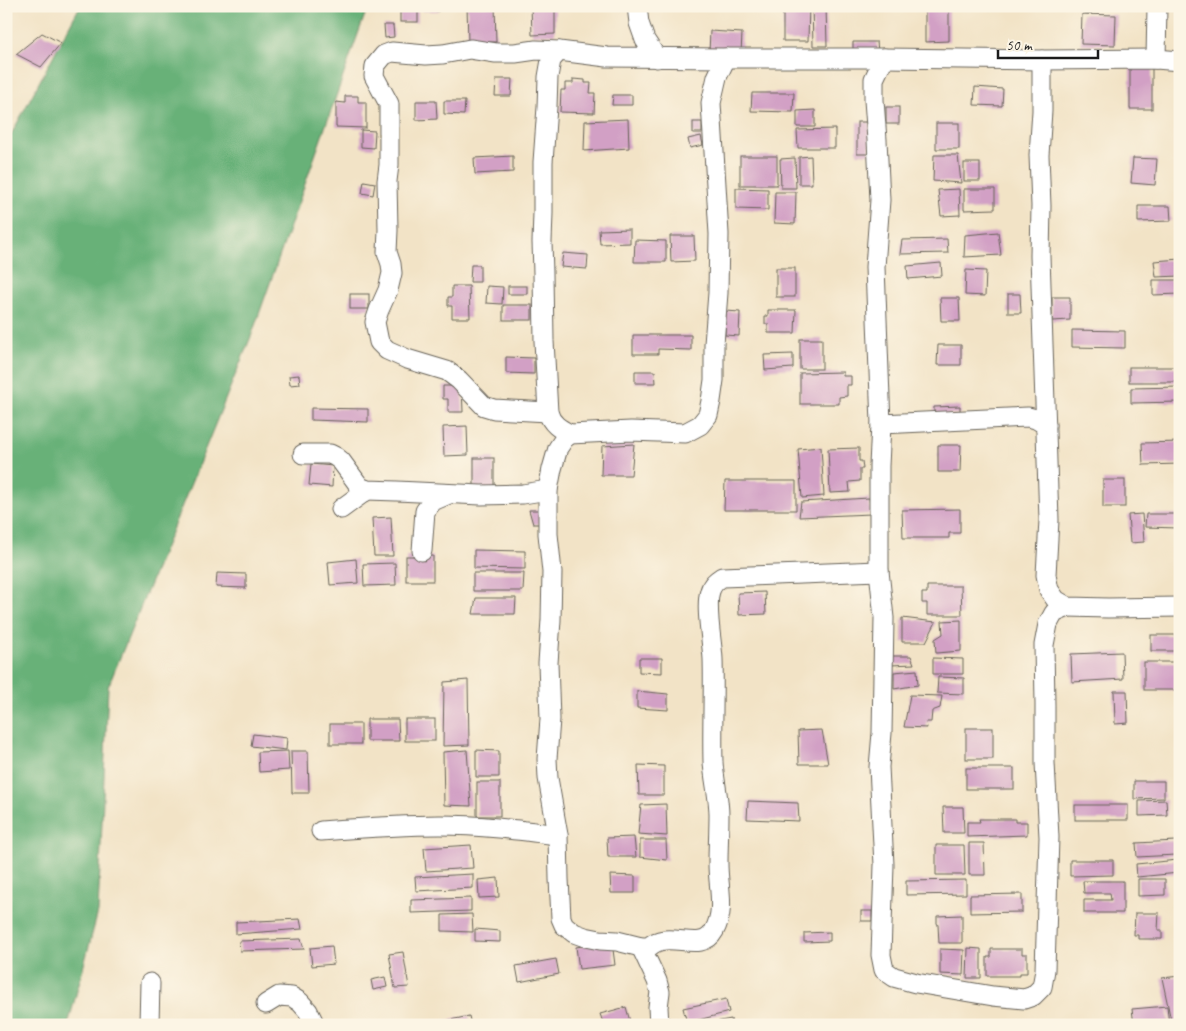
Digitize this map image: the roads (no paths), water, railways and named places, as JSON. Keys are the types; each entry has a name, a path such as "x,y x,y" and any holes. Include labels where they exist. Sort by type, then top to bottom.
{"street":[{"path":"637,6 639,23 645,40 656,58"},
{"path":"1156,59 1157,6"},
{"path":"548,412 494,410 484,406 459,380 447,371 407,359 387,350 379,342 376,322 392,273 392,264 387,252 389,104 374,76 375,66 384,55 392,52 426,55 470,50 506,53 559,50 607,57 656,58 1156,59 1180,61"},
{"path":"559,50 551,60 548,77 543,162 544,341 548,412 554,424 570,434 631,431 686,434 700,425 708,415 714,380 719,234 711,103 717,77 726,58"},
{"path":"884,58 874,79 880,200 875,267 880,424 879,571 884,618 882,723 879,767 884,865 881,955 884,970 894,977 916,983 993,996 1024,999 1033,996 1042,987 1045,970 1049,837 1045,763 1044,645 1048,624 1054,613 1068,607 1180,606"},
{"path":"1042,60 1042,111 1039,155 1040,256 1049,520 1046,575 1049,590 1056,600 1068,607"},
{"path":"880,424 1028,417 1046,425"},
{"path":"570,434 564,438 558,448 548,490 548,534 552,572 548,663 550,719 547,759 548,778 558,835 558,879 561,918 564,925 574,933 600,940 617,941 641,948 649,947 653,942 659,940 700,941 708,939 714,933 720,913 721,897 718,872 719,814 713,763 714,694 709,609 710,592 714,582 722,577 879,571"},
{"path":"303,454 330,454 336,456 360,487 367,490 481,495 523,494 548,490"},
{"path":"341,509 367,490"},
{"path":"422,551 425,511 433,501 449,494"},
{"path":"321,831 441,825 512,829 558,835"},
{"path":"641,948 657,981 660,992 658,1007 659,1025"},
{"path":"149,1025 150,983"},
{"path":"266,1004 279,996 292,997 300,1002 308,1011 315,1025"}]}
